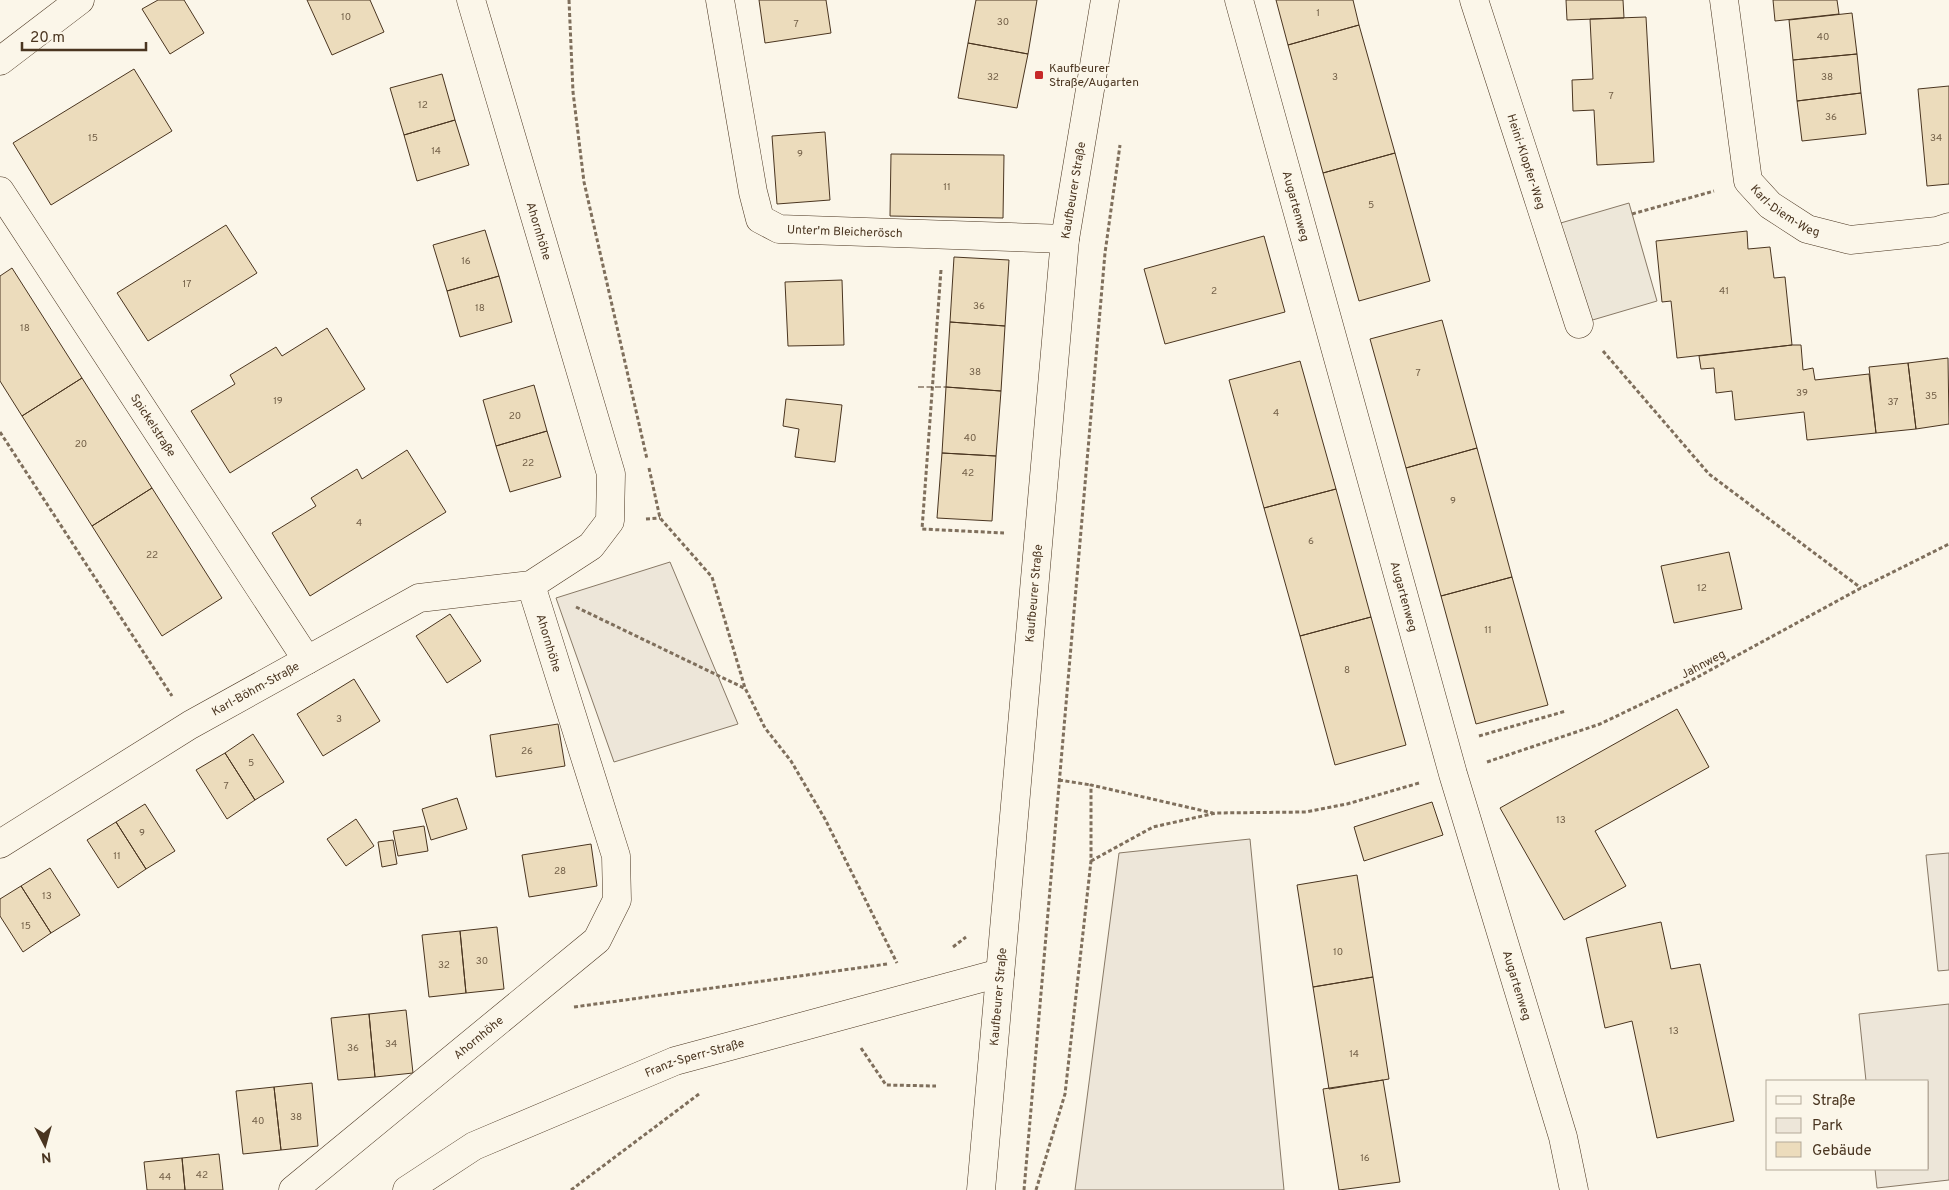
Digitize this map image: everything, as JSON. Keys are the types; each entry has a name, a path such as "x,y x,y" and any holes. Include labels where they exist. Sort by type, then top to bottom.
{"street":[{"path":"0,61 80,0"},
{"name":"Ahornhöhe","path":"293,1190 597,940 617,900 616,856 531,585 591,546 610,521 611,474 471,0"},
{"name":"Unter'm Bleicherösch","path":"720,0 753,192 760,220 779,229 1065,239"},
{"name":"Kaufbeurer Straße","path":"981,1190 1065,239 1106,0"},
{"name":"Augartenweg","path":"1239,0 1453,774 1564,1137 1574,1190"},
{"name":"Heini-Klopfer-Weg","path":"1474,0 1579,324"},
{"name":"Karl-Diem-Weg","path":"1724,0 1748,181 1770,205 1807,229 1850,240 1937,231 1949,228"},
{"name":"Spickelstraße","path":"0,191 307,660"},
{"name":"Karl-Böhm-Straße","path":"0,844 190,725 419,598 531,585"},
{"name":"Franz-Sperr-Straße","path":"407,1190 474,1146 675,1061 1000,973"}],"path":[{"path":"569,0 573,92 584,182 660,518 712,577 745,688 765,728 791,761 825,819 896,963"},
{"path":"1024,1190 1105,253 1121,135"},
{"path":"1632,214 1748,181"},
{"path":"944,235 922,529 1039,535"},
{"path":"1579,324 1709,474 1861,588"},
{"path":"0,432 190,725"},
{"name":"Jahnweg","path":"1216,813 1306,812 1347,804 1453,774 1600,724 1692,680 1861,588 1949,544"},
{"path":"531,585 745,688"},
{"path":"1445,745 1566,711"},
{"path":"1059,780 1091,785 1216,813"},
{"path":"1036,1190 1065,1094 1091,861 1091,785"},
{"path":"1091,861 1153,827 1216,813"},
{"path":"947,951 968,936"},
{"path":"572,1007 905,961"},
{"path":"839,1017 886,1085 936,1086"},
{"path":"571,1190 704,1090"}],"green space":[{"path":"670,562 738,724 614,762 556,598"},
{"path":"1250,839 1284,1190 1075,1190 1119,853"},
{"path":"1949,853 1949,970 1938,971 1926,855"},
{"path":"1949,1004 1949,1180 1877,1188 1875,1170 1929,1170 1929,1080 1866,1080 1859,1014"}],"shaded area":[{"path":"1629,203 1657,301 1579,324 1547,227"}],"building":[{"path":"158,0 184,0 204,33 170,54 142,9"},
{"path":"307,0 370,0 384,32 332,55"},
{"path":"759,0 826,0 831,33 765,43"},
{"path":"976,0 1037,0 1028,54 968,43"},
{"path":"1276,0 1353,0 1359,25 1288,45"},
{"path":"1566,0 1623,0 1624,18 1567,20"},
{"path":"1773,0 1837,0 1839,14 1775,21"},
{"path":"1852,13 1857,54 1793,60 1789,20"},
{"path":"1646,17 1654,162 1597,165 1594,110 1573,111 1572,80 1593,79 1590,19"},
{"path":"1359,25 1395,153 1323,173 1288,45"},
{"path":"968,43 1028,54 1017,108 958,98"},
{"path":"1857,54 1861,93 1797,101 1793,60"},
{"path":"134,69 172,131 51,205 13,143"},
{"path":"442,74 455,120 404,135 390,88"},
{"path":"1949,86 1949,184 1927,186 1918,89"},
{"path":"1861,93 1866,134 1802,141 1797,101"},
{"path":"455,120 469,165 417,181 404,135"},
{"path":"825,132 830,200 777,204 772,136"},
{"path":"1395,153 1430,281 1359,301 1323,173"},
{"path":"891,154 1004,155 1003,218 890,216"},
{"path":"226,225 257,273 148,341 117,293"},
{"path":"485,230 499,276 447,291 433,245"},
{"path":"1747,231 1748,249 1770,247 1774,278 1785,277 1792,345 1677,358 1671,301 1662,302 1656,241"},
{"path":"1264,236 1285,312 1165,344 1144,269"},
{"path":"954,257 1009,260 1005,326 950,322"},
{"path":"12,268 82,378 22,416 0,381 0,276"},
{"path":"499,276 512,322 460,337 447,291"},
{"path":"842,280 844,345 788,346 785,282"},
{"path":"1442,320 1477,448 1406,468 1370,339"},
{"path":"950,322 1005,326 1001,391 946,387"},
{"path":"327,328 365,389 230,473 191,411 235,384 230,375 276,347 282,356"},
{"path":"1801,345 1803,370 1813,368 1815,380 1869,374 1876,433 1807,440 1804,412 1735,420 1732,391 1716,393 1714,368 1701,369 1699,356"},
{"path":"1948,358 1949,424 1916,429 1908,363"},
{"path":"1300,361 1336,489 1264,508 1229,380"},
{"path":"1908,363 1916,429 1876,433 1869,367"},
{"path":"82,378 152,488 92,526 22,416"},
{"path":"534,385 547,431 496,446 483,400"},
{"path":"946,387 1001,391 996,456 942,453"},
{"path":"786,399 842,405 835,462 795,457 799,429 783,426"},
{"path":"547,431 561,477 510,492 496,446"},
{"path":"1477,448 1512,577 1441,596 1406,468"},
{"path":"407,450 446,512 310,596 272,533 316,506 311,498 357,469 362,479"},
{"path":"942,453 996,456 992,521 937,518"},
{"path":"152,488 222,598 162,636 92,526"},
{"path":"1336,489 1371,617 1300,636 1264,508"},
{"path":"1729,552 1742,609 1674,623 1661,566"},
{"path":"1512,577 1548,705 1476,724 1441,596"},
{"path":"450,614 481,661 447,683 416,636"},
{"path":"1371,617 1406,745 1335,765 1300,636"},
{"path":"354,679 380,721 323,756 297,714"},
{"path":"1677,709 1709,767 1595,831 1626,886 1564,920 1500,808"},
{"path":"558,724 565,766 496,777 490,735"},
{"path":"253,734 284,782 255,800 225,753"},
{"path":"225,753 255,800 227,819 196,770"},
{"path":"457,798 467,829 431,840 422,809"},
{"path":"1432,802 1443,835 1364,861 1354,827"},
{"path":"145,804 175,851 146,869 116,822"},
{"path":"356,819 374,846 346,866 327,839"},
{"path":"116,822 146,869 118,888 87,840"},
{"path":"424,826 428,851 398,856 393,831"},
{"path":"393,840 397,864 382,867 378,842"},
{"path":"591,844 597,886 529,897 522,855"},
{"path":"50,868 80,915 51,933 21,886"},
{"path":"1357,875 1373,977 1313,987 1297,885"},
{"path":"21,886 51,933 23,952 0,916 0,899"},
{"path":"1661,922 1671,969 1700,964 1734,1121 1657,1138 1632,1021 1605,1028 1586,938"},
{"path":"497,927 504,989 466,993 460,931"},
{"path":"460,931 466,993 429,997 422,935"},
{"path":"1373,977 1389,1079 1329,1089 1313,987"},
{"path":"406,1010 413,1073 375,1077 369,1014"},
{"path":"369,1014 375,1077 338,1080 331,1018"},
{"path":"1383,1080 1400,1182 1339,1190 1323,1089"},
{"path":"312,1083 318,1146 281,1150 274,1087"},
{"path":"274,1087 281,1150 243,1154 236,1091"},
{"path":"219,1154 223,1190 185,1190 182,1158"},
{"path":"182,1158 185,1190 147,1190 144,1162"}],"fence":[{"path":"918,387 946,387"}],"place":[{"name":"Kaufbeurer Straße/Augarten","path":"1039,75"}]}
